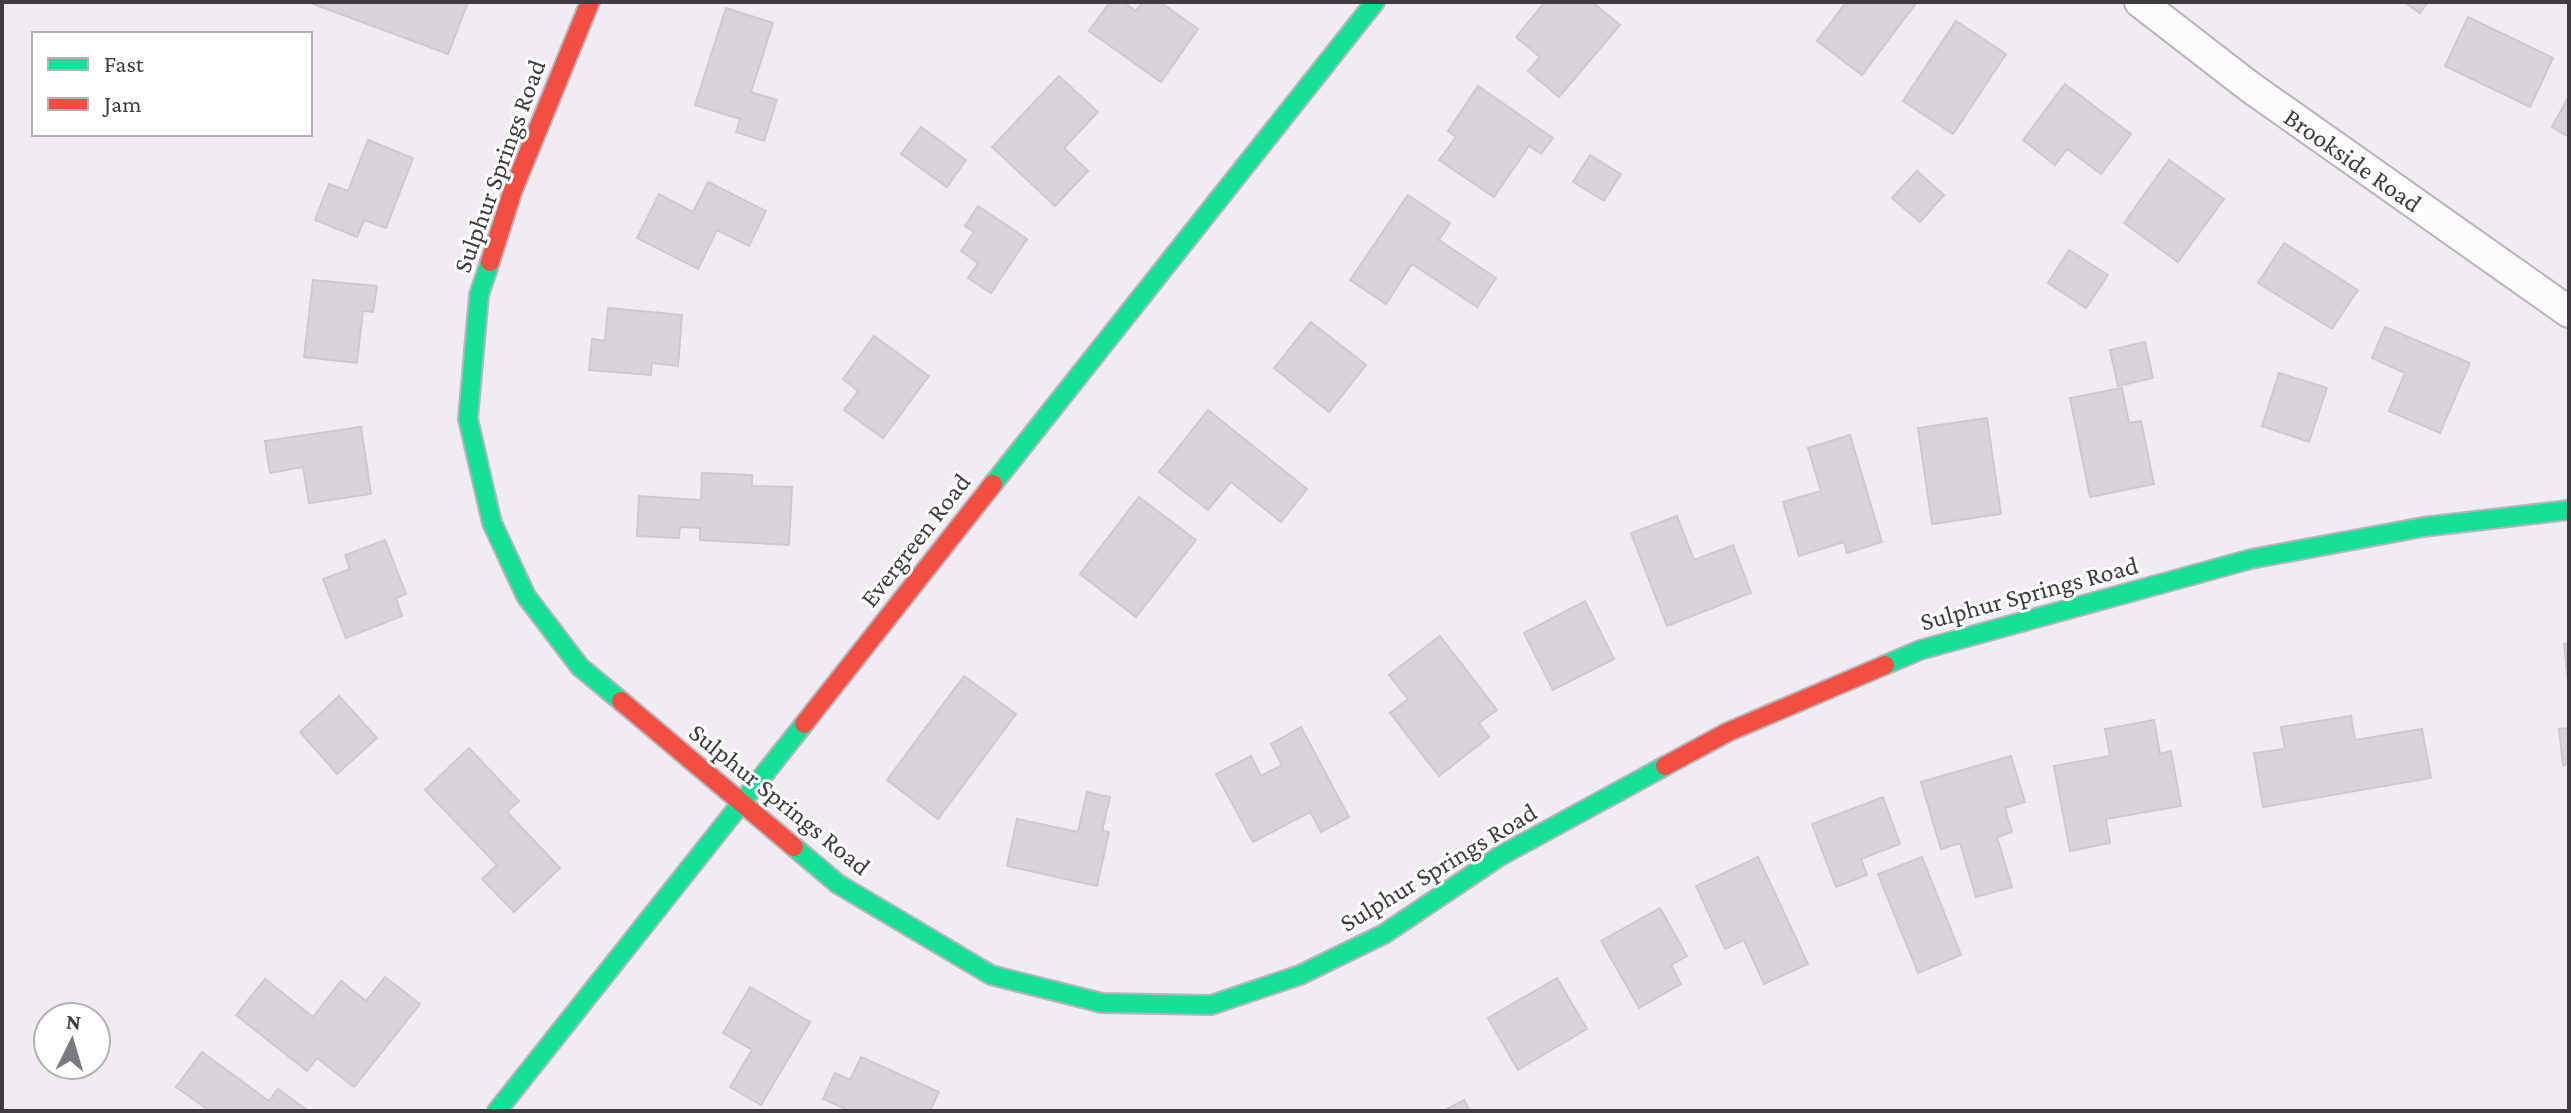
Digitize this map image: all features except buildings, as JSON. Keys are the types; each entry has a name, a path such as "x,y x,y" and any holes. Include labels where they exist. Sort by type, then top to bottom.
{"street":[{"name":"Sulphur Springs Road","path":"590,2 513,190 479,295 468,419 492,523 526,596 580,667 838,884 991,975 1102,1003 1211,1005 1300,975 1384,934 1500,856 1728,732 1920,650 2251,559 2423,527 2569,510"},
{"name":"Evergreen Road","path":"497,1111 1375,2"},
{"name":"Brookside Road","path":"2140,2 2250,87 2569,312"}],"traffic: fast":[{"path":"993,484 1375,2"},
{"path":"490,262 479,295 468,419 492,523 526,596 580,667 621,701"},
{"path":"1885,665 1920,650 2251,559 2423,527 2569,510"},
{"path":"497,1111 804,724"},
{"path":"794,847 838,884 991,975 1102,1003 1211,1005 1300,975 1384,934 1500,856 1665,766"}],"traffic: jam":[{"path":"490,262 513,190 590,2"},
{"path":"804,724 993,484"},
{"path":"1665,766 1728,732 1885,665"},
{"path":"621,701 794,847"}]}
